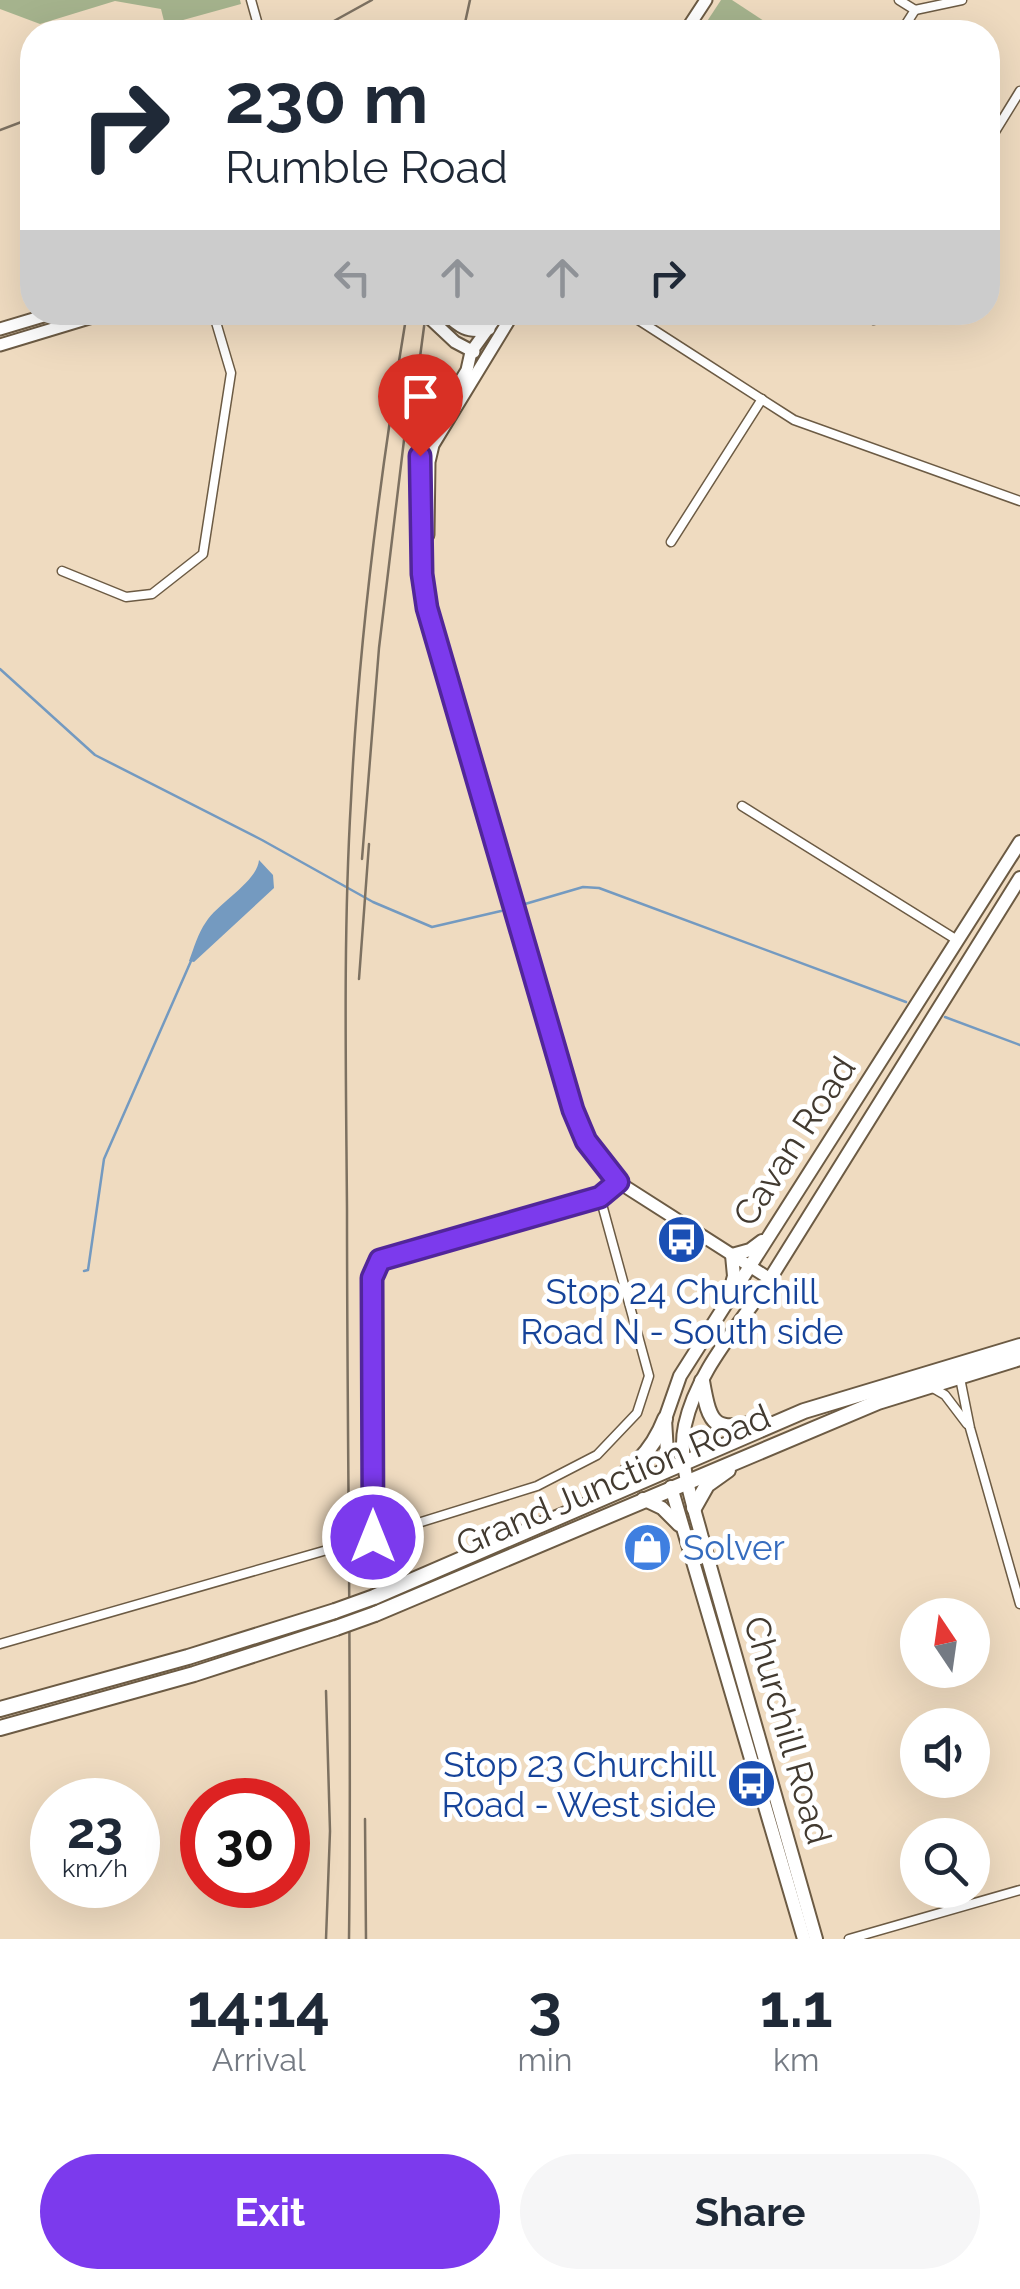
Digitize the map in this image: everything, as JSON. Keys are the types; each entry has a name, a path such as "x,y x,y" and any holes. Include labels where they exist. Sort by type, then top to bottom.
{"highway":[{"name":"Grand Junction Road","path":"0,1728 175,1680 375,1614 643,1498 1020,1346"},
{"name":"Grand Junction Road","path":"0,1709 188,1657 374,1597 804,1411 958,1370 1020,1358"},
{"path":"702,1380 707,1413 730,1428 804,1411"},
{"path":"564,1514 644,1457 664,1419"},
{"path":"694,1508 710,1482 777,1443"},
{"name":"Cavan Road","path":"668,1470 671,1487"}],"main road":[{"name":"Cavan Road","path":"668,1470 664,1419 680,1376 1020,842"},
{"name":"Cavan Road","path":"688,1480 686,1421 702,1380 770,1279 1020,878"},
{"path":"728,1303 734,1276 732,1255 750,1250 769,1236"},
{"name":"Churchill Road","path":"688,1480 804,1939"},
{"name":"Churchill Road","path":"671,1487 816,1939"},
{"path":"643,1498 670,1514 685,1536"}],"street":[{"path":"899,0 915,10 962,0"},
{"path":"909,20 915,10"},
{"path":"1000,123 1020,91"},
{"path":"0,344 65,325"},
{"path":"62,571 126,597 152,594 203,554 231,373 216,325"},
{"path":"437,325 471,352 482,352 492,346"},
{"path":"458,325 471,332 489,329"},
{"path":"492,325 471,352 467,370 430,430 420,456 422,574 427,608 518,924 578,1124 597,1158 618,1182 770,1279"},
{"path":"424,543 428,536 429,462 433,445 506,325"},
{"path":"646,325 802,422 1020,501"},
{"path":"455,342 461,381"},
{"path":"671,542 762,399"},
{"path":"742,806 957,940"},
{"path":"600,1197 649,1376 636,1413 597,1456 536,1486 373,1537 372,1278 380,1260 600,1197 618,1182"},
{"path":"958,1370 970,1428 1020,1604"},
{"path":"926,1386 945,1394 970,1428"},
{"path":"0,1644 327,1550"},
{"path":"849,1939 1020,1890"}],"green space":[{"path":"0,0 240,0 241,4 183,20 164,20 161,9 115,1 53,20 29,20 0,9"},
{"path":"721,0 732,0 763,20 708,20"}],"water":[{"path":"259,860 273,875 274,888 194,962 189,961 206,922 252,876"}],"waterway":[{"path":"0,669 95,755 373,902 432,927 501,911"},
{"path":"525,904 583,887 599,888 906,1002"},
{"path":"84,1271 88,1270 104,1159 191,961"},
{"path":"945,1017 1020,1045"}],"railway":[{"path":"336,20 372,0"},
{"path":"466,20 470,0"},
{"path":"0,130 20,122"},
{"path":"349,1939 348,851 365,617 405,325"},
{"path":"418,372 424,325"},
{"path":"362,859 379,648 414,357"},
{"path":"359,979 369,844"},
{"path":"326,1691 330,1831 326,1939"},
{"path":"365,1819 366,1939"}],"place":[{"name":"Stop 24 Churchill Road N - South side","path":"682,1239"},
{"name":"Solver","path":"648,1547"},
{"name":"Stop 23 Churchill Road - West side","path":"751,1784"}],"route":[{"path":"373,1537 372,1278 380,1260 600,1197 618,1182 586,1141 573,1110 427,608 422,574 420,456"}]}
